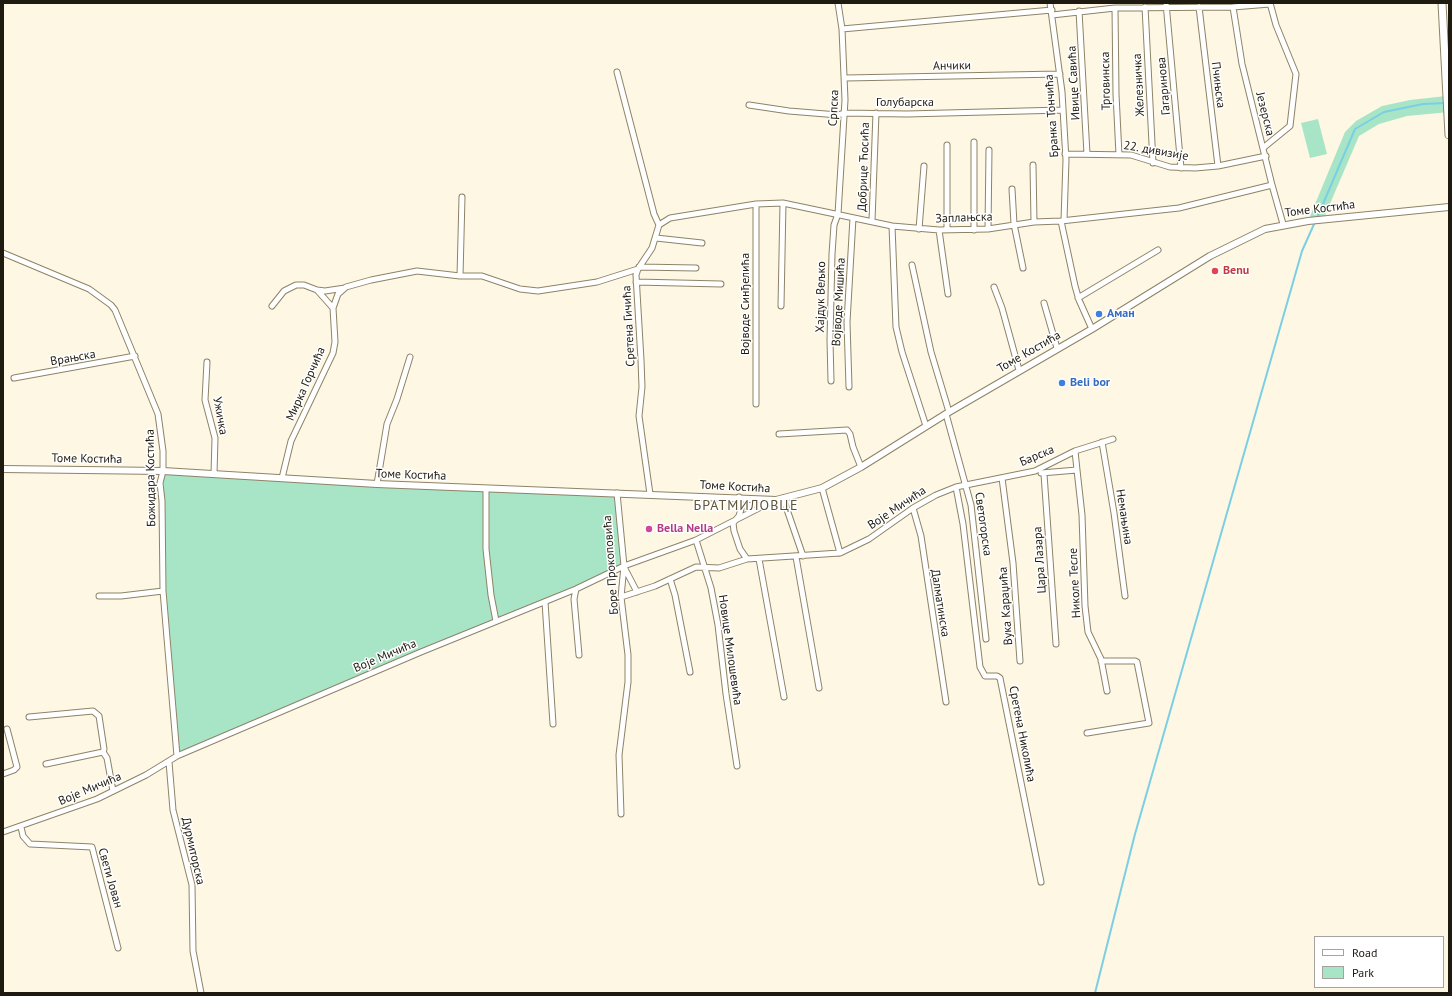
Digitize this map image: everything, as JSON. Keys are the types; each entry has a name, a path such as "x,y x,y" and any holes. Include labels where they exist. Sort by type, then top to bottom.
{"main road":[{"path":"1442,3 1449,135"}],"street":[{"name":"Српска","path":"838,3 842,29 845,78 838,214"},
{"name":"Бранка Тончића","path":"1050,3 1060,74 1065,154 1063,221 1078,298 1092,329"},
{"path":"842,29 1166,5 1233,7 1270,4 1276,25 1296,74 1290,126 1263,148"},
{"name":"Гагаринова","path":"1166,5 1181,168"},
{"name":"Пчињска","path":"1201,5 1218,166"},
{"name":"Железничка","path":"1145,7 1153,163"},
{"name":"Језерска","path":"1233,7 1242,64 1283,224"},
{"name":"Трговинска","path":"1116,8 1116,94 1119,155"},
{"name":"Ивице Савића","path":"1079,11 1087,154"},
{"path":"617,72 654,214 659,225"},
{"name":"Анчики","path":"845,78 1060,74"},
{"name":"Голубарска","path":"749,105 789,111 838,115 844,113 876,114 1062,110"},
{"name":"Добрице Ћосића","path":"872,221 876,114"},
{"path":"974,142 974,230"},
{"path":"947,145 947,230"},
{"path":"988,229 989,150"},
{"name":"22. дивизије","path":"1065,154 1131,155 1153,163 1181,168 1218,166 1266,156"},
{"path":"1033,165 1034,222"},
{"path":"919,229 924,166"},
{"name":"Заплањска","path":"659,225 670,218 756,204 783,203 892,226 939,230 974,230 1014,224 1063,221 1179,208 1272,185"},
{"path":"1012,189 1014,224 1023,268"},
{"path":"460,276 462,197"},
{"path":"781,306 783,203"},
{"name":"Војводе Синђелића","path":"756,204 756,404"},
{"name":"Томе Костића","path":"3,469 163,471 377,484 739,497 776,500 822,488 861,467 926,426 1019,370 1092,329 1210,256 1265,229 1283,224 1311,220 1449,207"},
{"name":"Хајдук Вељко","path":"831,381 832,261 834,225 838,214"},
{"name":"Војводе Мишића","path":"849,387 846,328 853,218"},
{"name":"Сретена Гичића","path":"650,494 639,416 641,367 636,282 638,268 656,238 659,225"},
{"path":"892,226 896,327 902,352 926,426"},
{"path":"939,230 948,294"},
{"path":"656,238 702,243"},
{"path":"1078,298 1158,250"},
{"name":"Божидара Костића","path":"3,253 89,289 106,300 115,310 158,414 162,436 163,471 160,483 162,501 162,591 177,756"},
{"name":"Светогорска","path":"912,265 931,352 967,484 975,533 986,638"},
{"path":"272,306 284,291 296,285 304,284 317,290 325,291 346,288 354,284 417,271 460,276 482,276 520,289 538,291 597,282 638,268 696,268"},
{"path":"636,282 721,284"},
{"path":"994,287 1002,308 1019,370"},
{"name":"Мирка Горчића","path":"282,478 291,441 333,353 333,308 338,294 346,288"},
{"path":"317,290 333,308"},
{"path":"1044,303 1057,348"},
{"name":"Врањска","path":"14,378 135,356"},
{"path":"377,484 387,424 397,399 410,357"},
{"name":"Ужичка","path":"207,362 205,400 215,438 214,474"},
{"path":"779,434 848,430 861,467"},
{"name":"Барска","path":"967,484 1035,470 1075,452 1113,439"},
{"name":"Немањина","path":"1102,442 1114,513 1125,596"},
{"name":"Николе Тесле","path":"1075,452 1082,515 1085,606 1088,632 1101,660 1107,690"},
{"path":"1035,470 1044,474 1077,470"},
{"name":"Цара Лазара","path":"1044,474 1056,644"},
{"name":"Вука Караџића","path":"1002,478 1013,563 1020,661"},
{"name":"Воје Мичића","path":"621,597 670,579 696,567 719,568 746,559 840,553 869,539 913,508 936,495 967,484"},
{"name":"Сретена Николића","path":"956,487 961,509 980,667 985,676 997,676 1000,678 1040,882"},
{"path":"822,488 840,553"},
{"path":"486,489 486,549 491,595 496,621"},
{"name":"Боре Прокоповића","path":"617,493 624,566 621,597 625,622 628,662 628,682 619,755 621,814"},
{"path":"739,497 741,509 739,516 733,523 740,549 746,559"},
{"path":"783,498 803,556"},
{"name":"Воје Мичића","path":"3,832 90,802 169,762 177,756 496,621 576,589 624,566 696,540 733,523 776,500"},
{"name":"Далматинска","path":"913,508 920,536 946,702"},
{"name":"Новице Милошевића","path":"696,540 711,588 718,625 726,694 737,766"},
{"path":"796,557 819,688"},
{"path":"759,559 784,697"},
{"path":"624,566 636,592"},
{"path":"670,579 675,595 690,672"},
{"path":"576,589 574,599 579,655"},
{"path":"99,596 121,596 162,591"},
{"path":"544,602 553,724"},
{"path":"1087,733 1149,723 1137,662 1135,660 1101,660"},
{"path":"29,717 95,712 99,716 104,749 103,752 107,758 113,791"},
{"path":"3,774 14,770 17,767 7,730"},
{"path":"46,764 103,752"},
{"name":"Дурмиторска","path":"169,762 173,810 192,885 193,951 201,993"},
{"name":"Свети Јован","path":"21,827 23,836 30,844 92,847 118,948"}],"green space":[{"path":"1446,96 1449,112 1407,116 1379,124 1359,136 1323,220 1308,221 1345,132 1356,121 1382,106 1410,100"},
{"path":"1318,119 1327,154 1310,158 1301,123"},
{"path":"163,471 617,493 624,566 177,756 163,591"}],"waterway":[{"path":"1317,218 1355,129 1384,112 1423,104 1446,103"},
{"path":"1095,993 1135,834 1302,251 1315,222"}],"place":[{"name":"Benu","path":"1215,271"},
{"name":"Аман","path":"1099,314"},
{"name":"Beli bor","path":"1062,383"},
{"name":"Bella Nella","path":"649,529"}],"district":[{"name":"БРАТМИЛОВЦЕ","path":"746,506"}]}
